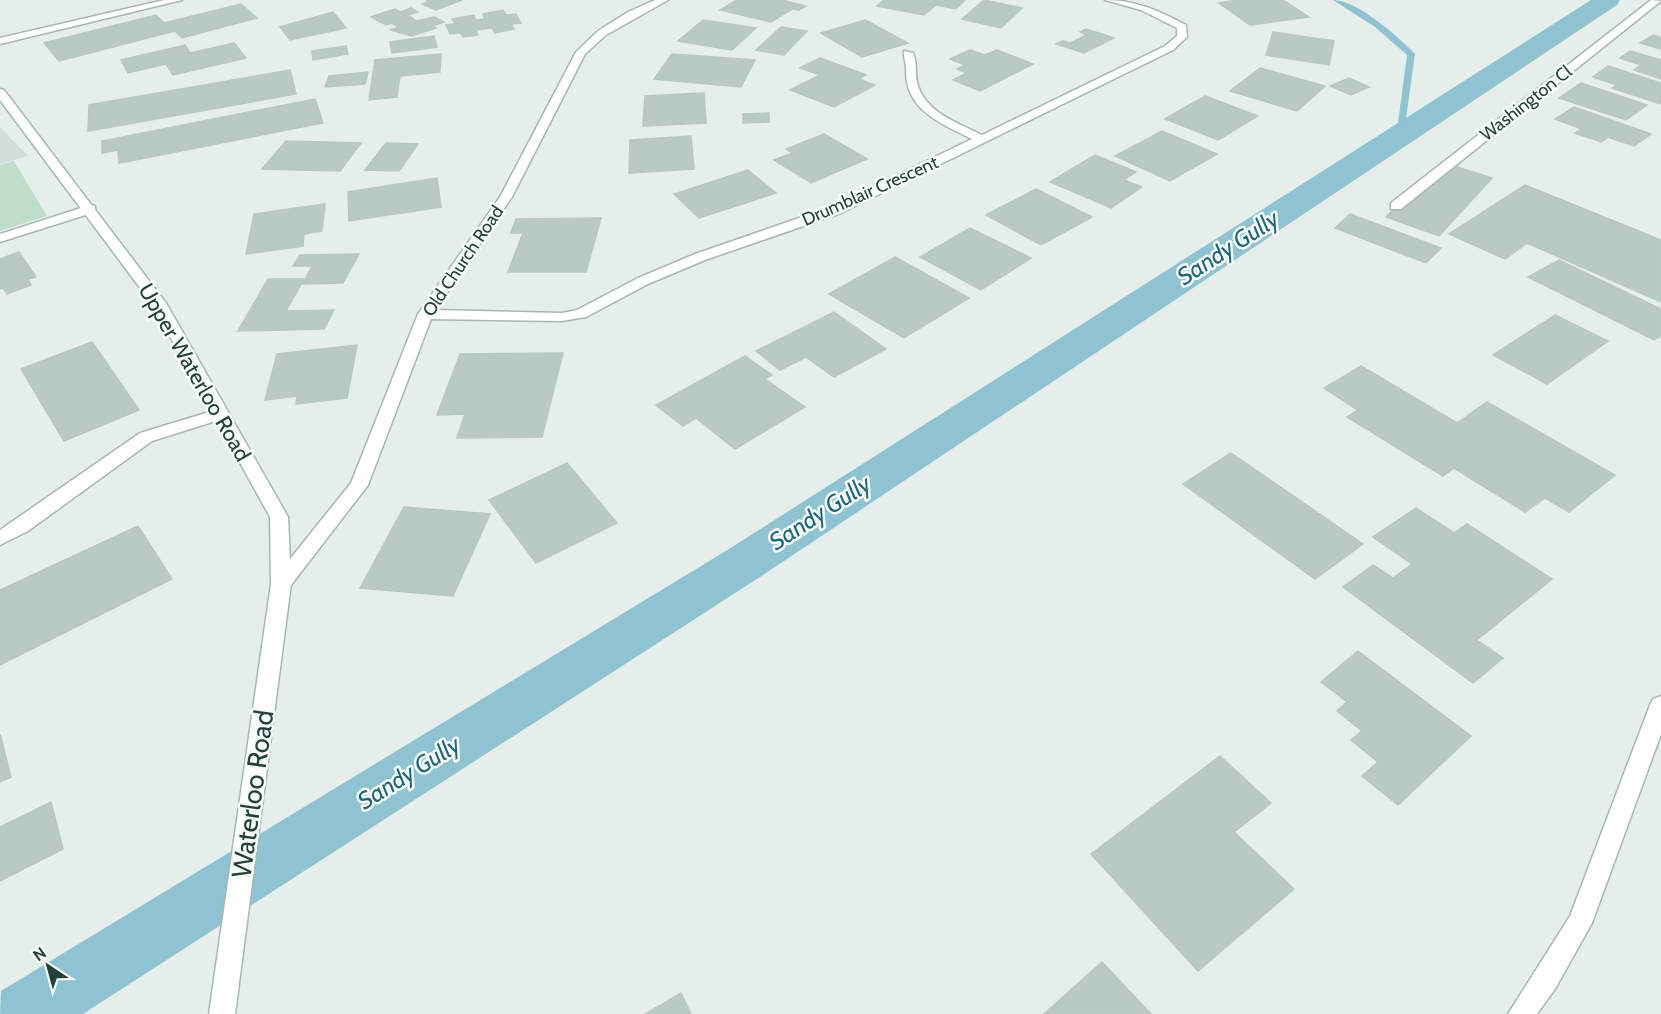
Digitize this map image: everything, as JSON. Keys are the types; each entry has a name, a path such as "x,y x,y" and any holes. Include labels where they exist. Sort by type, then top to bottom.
{"street":[{"path":"0,41 177,0"},
{"name":"Old Church Road","path":"281,584 359,485 424,314 506,197 581,52 602,33 632,14 663,0"},
{"name":"Drumblair Crescent","path":"424,314 562,316 581,314 643,281 700,257 836,210 1169,48 1182,37 1182,27 1164,16 1110,0"},
{"name":"Washington Cl","path":"1396,206 1657,0"},
{"path":"908,53 913,62 911,82 917,99 928,111 984,140"},
{"name":"Upper Waterloo Road","path":"0,92 159,303 219,414 279,517 281,584"},
{"path":"0,238 90,209"},
{"path":"0,538 22,526 146,437 219,414"},
{"name":"Waterloo Road","path":"223,1009 281,584"},
{"path":"1521,1014 1546,980 1580,923 1661,705"}],"shaded area":[{"path":"0,127 28,156 0,164"}],"green space":[{"path":"14,161 47,216 0,231 0,165"}],"building":[{"path":"426,0 462,0 436,10 422,4 430,1"},
{"path":"737,0 781,0 806,6 799,10 792,9 771,22 720,10"},
{"path":"884,0 965,0 956,9 936,5 924,15 877,6"},
{"path":"984,0 1022,8 1001,28 962,19"},
{"path":"1238,0 1283,0 1309,17 1250,25 1219,3"},
{"path":"241,4 257,18 182,38 175,31 59,61 44,43 156,15 164,23"},
{"path":"411,8 418,12 408,15 416,21 434,17 444,22 432,26 436,28 411,36 391,30 399,27 391,23 386,25 371,17 395,9 401,12"},
{"path":"503,10 506,15 516,14 521,23 511,24 514,29 495,33 492,28 476,30 478,35 463,37 461,33 450,34 446,25 455,24 452,19 474,15 476,20 485,19 483,14"},
{"path":"333,12 346,28 290,40 280,27"},
{"path":"703,20 756,28 732,50 678,41"},
{"path":"865,20 908,43 862,57 821,33"},
{"path":"781,27 807,31 784,55 756,50"},
{"path":"1086,29 1114,38 1084,53 1056,44 1063,41 1070,43 1087,35 1080,32"},
{"path":"1273,32 1334,41 1329,65 1266,55"},
{"path":"1653,35 1661,37 1661,49 1640,43"},
{"path":"434,36 437,47 392,53 390,42"},
{"path":"234,43 246,58 173,75 166,64 128,73 121,60 185,45 190,53"},
{"path":"346,46 348,54 313,60 312,51"},
{"path":"970,50 985,55 997,50 1033,64 980,91 953,80 967,73 957,69 965,65 950,59"},
{"path":"1630,51 1661,60 1661,79 1634,70 1641,65 1620,58"},
{"path":"441,54 440,72 400,76 397,97 369,100 375,60"},
{"path":"672,54 755,60 741,87 654,79"},
{"path":"820,58 866,75 859,79 875,85 834,107 790,90 820,75 800,68"},
{"path":"1608,66 1661,83 1661,104 1612,88 1617,85 1593,77"},
{"path":"1260,68 1325,86 1297,111 1230,91"},
{"path":"290,70 296,94 88,131 89,105"},
{"path":"368,72 365,84 325,87 329,76"},
{"path":"1349,78 1369,87 1351,95 1330,86"},
{"path":"1581,83 1647,105 1626,120 1559,98"},
{"path":"704,93 706,123 643,126 645,96"},
{"path":"1205,96 1258,116 1218,140 1165,119"},
{"path":"315,99 323,123 119,163 118,150 102,153 102,141"},
{"path":"1574,107 1651,134 1634,146 1608,137 1601,142 1575,133 1582,129 1555,119"},
{"path":"769,113 769,122 743,123 743,114"},
{"path":"1162,131 1217,154 1170,181 1115,156"},
{"path":"824,134 867,159 811,183 774,160 793,153 786,149"},
{"path":"691,136 694,169 629,173 630,140"},
{"path":"286,141 361,143 340,171 262,169"},
{"path":"386,143 418,144 399,171 365,170"},
{"path":"1095,155 1136,172 1124,180 1142,187 1111,208 1050,182"},
{"path":"1442,162 1492,178 1439,236 1386,217"},
{"path":"748,170 776,193 699,218 674,194"},
{"path":"437,178 441,207 349,221 348,192"},
{"path":"1525,185 1661,240 1661,302 1527,243 1505,259 1449,234"},
{"path":"1036,189 1092,217 1041,245 986,215"},
{"path":"325,204 322,231 304,234 303,246 246,254 254,214"},
{"path":"1350,214 1441,248 1426,263 1335,228"},
{"path":"601,218 586,272 508,272 523,233 511,233 516,219"},
{"path":"970,228 1031,258 981,290 920,257"},
{"path":"19,252 36,277 28,279 31,285 7,294 3,288 0,289 0,259"},
{"path":"359,254 343,283 303,284 312,266 293,266 300,255"},
{"path":"895,257 969,298 904,338 829,294"},
{"path":"1559,260 1661,309 1661,336 1654,340 1528,277"},
{"path":"268,279 304,279 286,311 334,310 324,329 238,331"},
{"path":"834,312 886,349 834,377 806,357 780,370 756,351"},
{"path":"1555,315 1608,341 1547,384 1493,355"},
{"path":"92,342 139,410 64,441 21,369"},
{"path":"357,345 347,398 296,404 297,396 265,400 277,354"},
{"path":"563,353 542,437 457,438 465,414 437,415 460,354"},
{"path":"745,356 772,375 765,379 805,407 735,449 696,418 683,426 656,405"},
{"path":"1361,366 1457,423 1487,402 1615,475 1569,512 1545,498 1525,512 1454,468 1443,476 1347,417 1358,410 1324,388"},
{"path":"1231,453 1363,544 1315,579 1183,484"},
{"path":"567,463 617,523 536,563 489,500"},
{"path":"404,507 490,514 453,596 360,588"},
{"path":"1416,508 1454,533 1467,524 1552,579 1477,640 1503,658 1473,683 1343,587 1373,565 1393,578 1412,564 1373,537"},
{"path":"138,526 172,579 0,665 0,590"},
{"path":"1358,651 1471,736 1398,805 1362,776 1378,762 1351,740 1362,731 1337,711 1347,702 1321,682"},
{"path":"0,734 11,777 0,782"},
{"path":"1220,756 1271,803 1234,832 1294,889 1198,971 1091,854"},
{"path":"51,802 63,849 0,881 0,827"},
{"path":"1102,962 1151,1014 1044,1014"},
{"path":"681,993 691,1014 645,1014"}],"waterway":[{"path":"1337,0 1378,25 1411,54 1400,138"},
{"name":"Sandy Gully","path":"24,1014 746,562 1608,0"}]}
